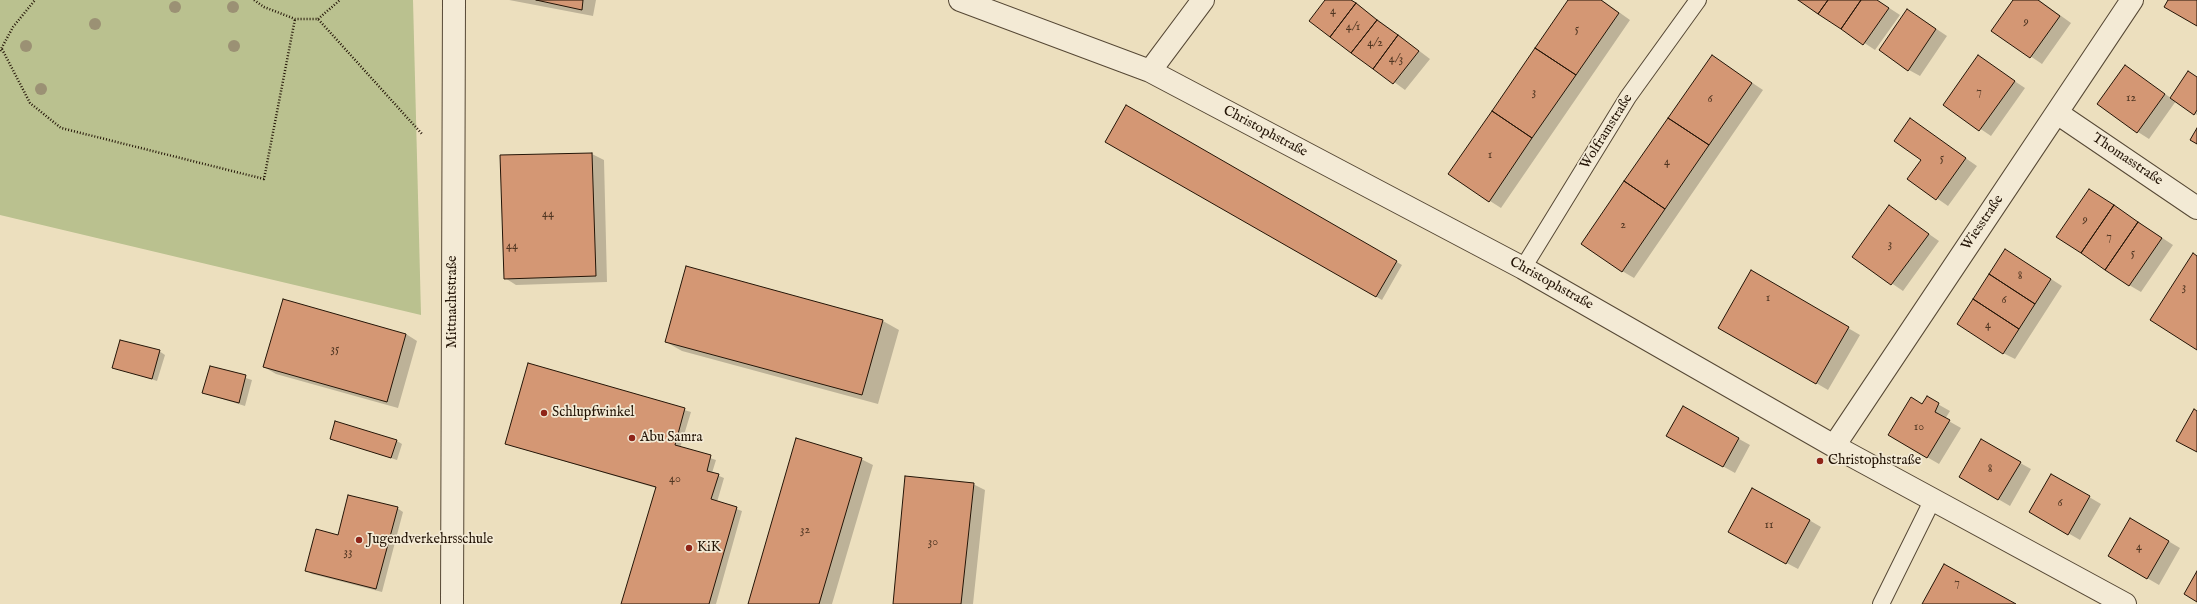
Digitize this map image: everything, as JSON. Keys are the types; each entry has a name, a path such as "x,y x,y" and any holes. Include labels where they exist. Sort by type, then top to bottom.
{"street":[{"name":"Mittnachtstraße","path":"452,604 454,0"},
{"name":"Christophstraße","path":"960,0 1150,71 1523,268 1932,501 2125,604"},
{"path":"1150,71 1203,0"},
{"name":"Wiesstraße","path":"1834,446 2132,0"},
{"name":"Thomasstraße","path":"2057,113 2197,208"}],"lane":[{"name":"Wolframstraße","path":"1523,268 1628,97 1698,0"},
{"path":"1881,604 1932,501"}],"path":[{"path":"35,0 13,27 1,50 30,103 61,128 264,178 295,19"},
{"path":"254,0 264,6 295,19 318,19 340,0"},
{"path":"318,19 453,168"}],"green space":[{"path":"0,0 413,0 421,315 0,215"}],"building":[{"path":"536,0 583,0 582,10"},
{"path":"1325,0 1351,0 1356,3 1330,37 1309,21"},
{"path":"1568,0 1601,0 1619,13 1576,75 1535,48"},
{"path":"1798,0 1828,0 1818,14"},
{"path":"1828,0 1861,0 1841,29 1818,14"},
{"path":"1861,0 1877,0 1889,8 1863,45 1841,29"},
{"path":"2013,0 2038,0 2060,16 2030,58 1991,31"},
{"path":"2168,0 2197,0 2197,26 2164,7"},
{"path":"1356,3 1377,20 1351,53 1330,37"},
{"path":"1907,9 1936,29 1908,71 1879,50"},
{"path":"1377,20 1398,35 1373,69 1351,53"},
{"path":"1398,35 1419,51 1393,84 1373,69"},
{"path":"1535,48 1576,75 1532,138 1492,111"},
{"path":"1712,55 1752,83 1709,145 1668,118"},
{"path":"1978,55 2015,81 1979,131 1943,105"},
{"path":"2125,65 2165,94 2137,133 2097,104"},
{"path":"2188,71 2197,77 2197,110 2194,115 2170,98"},
{"path":"1126,105 1397,261 1376,297 1105,142"},
{"path":"1492,111 1532,138 1489,202 1448,174"},
{"path":"1668,118 1709,145 1665,209 1624,181"},
{"path":"1910,118 1966,158 1936,200 1907,179 1921,160 1894,141"},
{"path":"2197,128 2197,144 2190,140"},
{"path":"592,153 596,276 504,279 500,155"},
{"path":"1624,181 1665,209 1622,272 1581,244"},
{"path":"2089,189 2114,205 2081,253 2056,237"},
{"path":"1889,205 1929,234 1891,285 1852,257"},
{"path":"2114,205 2138,222 2105,270 2081,253"},
{"path":"2138,222 2162,238 2129,286 2105,270"},
{"path":"2005,249 2051,279 2035,304 1989,274"},
{"path":"2193,253 2197,256 2197,350 2150,320"},
{"path":"686,266 883,320 862,395 665,342"},
{"path":"1751,270 1849,327 1816,384 1718,328"},
{"path":"1989,274 2035,304 2019,329 1973,299"},
{"path":"283,299 406,334 387,402 263,367"},
{"path":"1973,299 2019,329 2003,354 1957,324"},
{"path":"120,340 160,350 152,379 112,368"},
{"path":"528,363 685,408 675,445 711,455 707,471 719,474 711,499 737,507 709,604 621,604 656,487 505,444"},
{"path":"210,366 246,375 239,403 202,393"},
{"path":"1927,396 1939,403 1935,412 1950,420 1927,458 1888,435 1911,397 1922,404"},
{"path":"1683,406 1739,438 1723,467 1666,436"},
{"path":"2194,409 2197,411 2197,452 2176,441"},
{"path":"335,421 397,440 391,458 330,439"},
{"path":"796,438 862,458 819,604 748,604"},
{"path":"1981,439 2021,462 1998,500 1959,477"},
{"path":"2051,474 2090,496 2068,535 2029,512"},
{"path":"905,476 974,483 961,604 893,604"},
{"path":"1752,488 1810,520 1786,564 1728,532"},
{"path":"348,495 398,507 376,589 305,571 316,529 338,535"},
{"path":"2130,518 2169,541 2147,579 2108,556"},
{"path":"1944,564 2016,604 1922,604"},
{"path":"2197,571 2197,602 2184,594"}],"place":[{"name":"Schlupfwinkel","path":"544,413"},
{"name":"Abu Samra","path":"632,438"},
{"name":"Christophstraße","path":"1820,461"},
{"name":"Jugendverkehrsschule","path":"359,540"},
{"name":"KiK","path":"689,548"}]}
